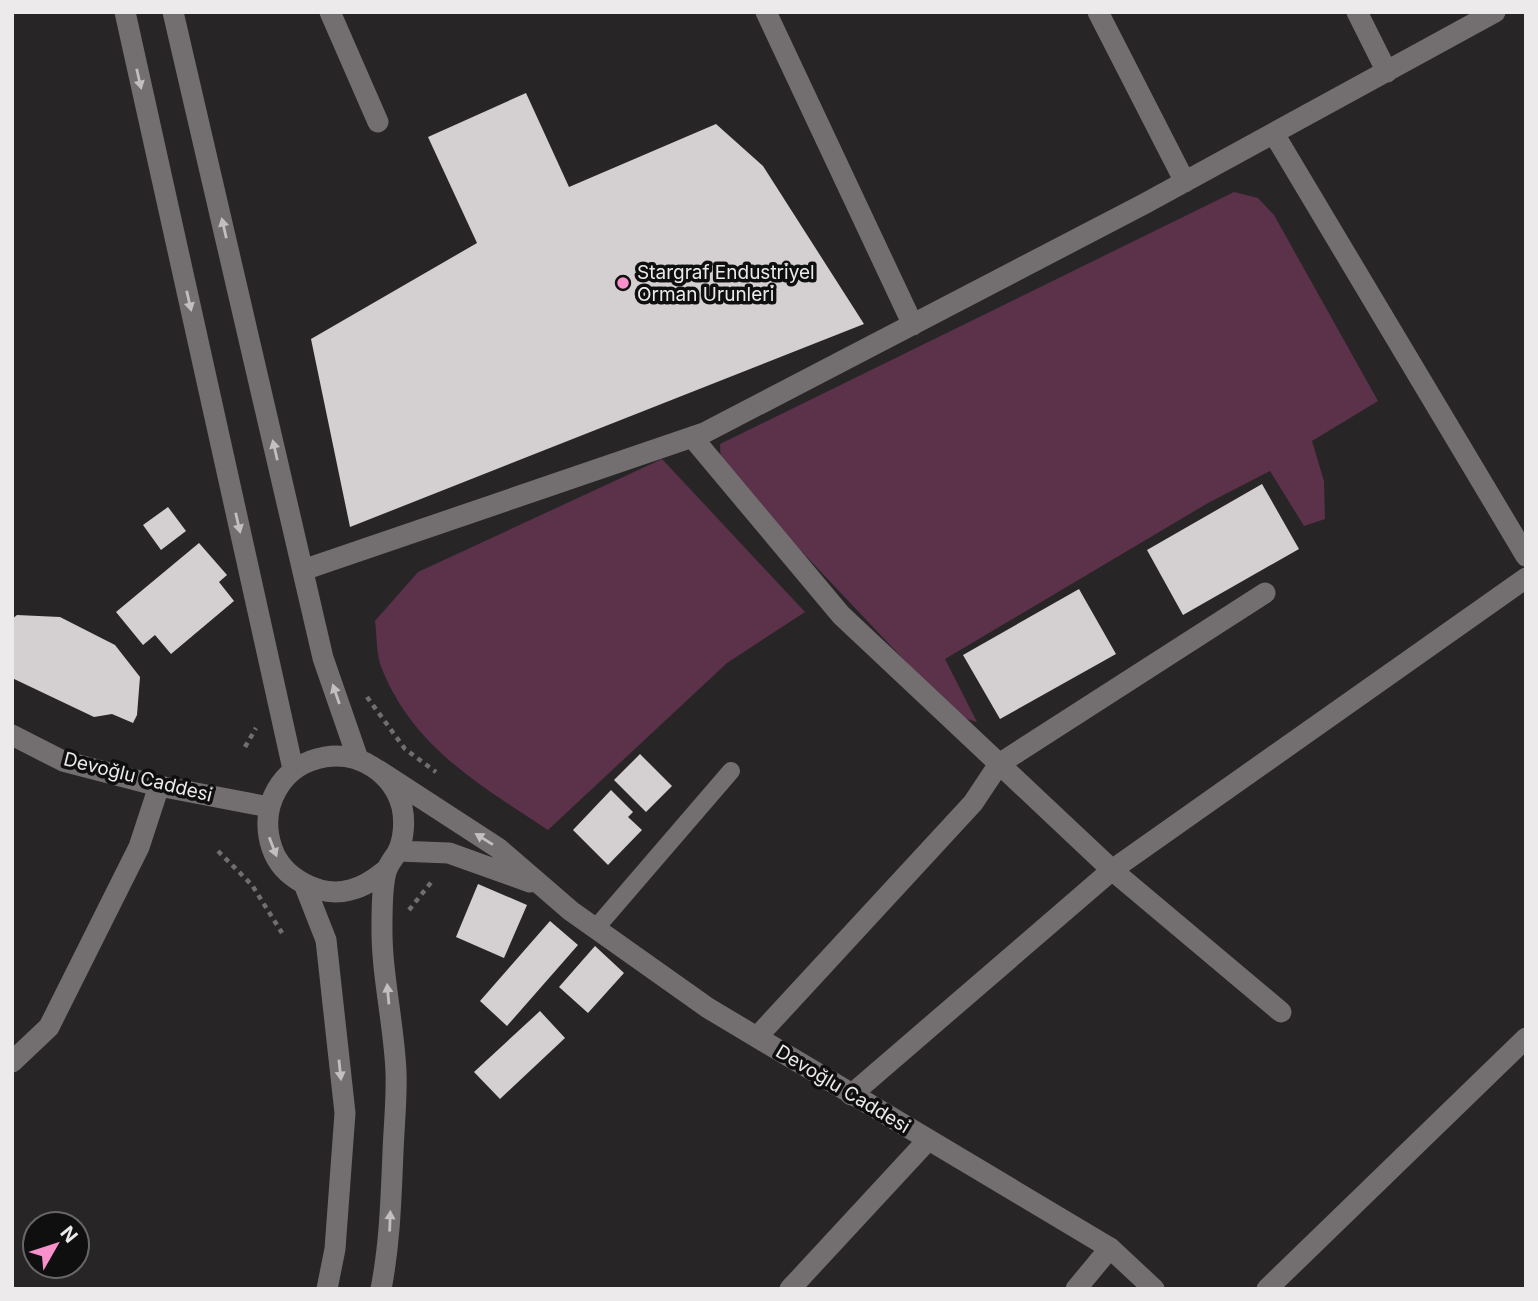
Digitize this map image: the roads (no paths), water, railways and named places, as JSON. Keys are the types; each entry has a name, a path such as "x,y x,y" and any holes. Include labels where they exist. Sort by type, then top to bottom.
{"street":[{"path":"125,12 293,769"},
{"path":"173,12 323,658 358,759"},
{"path":"330,12 378,122"},
{"path":"766,12 913,325"},
{"path":"1098,12 1185,182"},
{"path":"1357,12 1387,72"},
{"path":"303,570 692,437 1185,182 1495,12"},
{"path":"1274,134 1526,556"},
{"path":"692,437 841,615 1112,870 1281,1012"},
{"path":"851,1094 1112,870 1526,578"},
{"path":"757,1037 973,803 999,764 1265,593"},
{"name":"Devoğlu Caddesi","path":"12,735 63,761 159,786 269,807"},
{"path":"378,770 393,786 402,807 404,829 398,851 386,870 368,884 348,891 325,891 304,884 286,870 273,851 267,830 269,807 278,786 293,769 313,759 335,755 358,759 378,770 498,848 535,883"},
{"path":"12,1062 49,1027 139,848 159,786"},
{"path":"398,851 449,853 535,883"},
{"path":"381,1289 388,1251 396,1073 382,926 386,870"},
{"name":"Devoğlu Caddesi","path":"535,883 595,929 708,1008 1110,1248 1154,1289"},
{"path":"304,884 326,940 345,1113 335,1249 327,1289"},
{"path":"1267,1289 1526,1038"},
{"path":"790,1289 928,1140"},
{"path":"1076,1289 1110,1248"}],"lane":[{"path":"595,929 731,771"}],"place":[{"name":"Stargraf Endustriyel Orman Urunleri","path":"623,283"}]}
